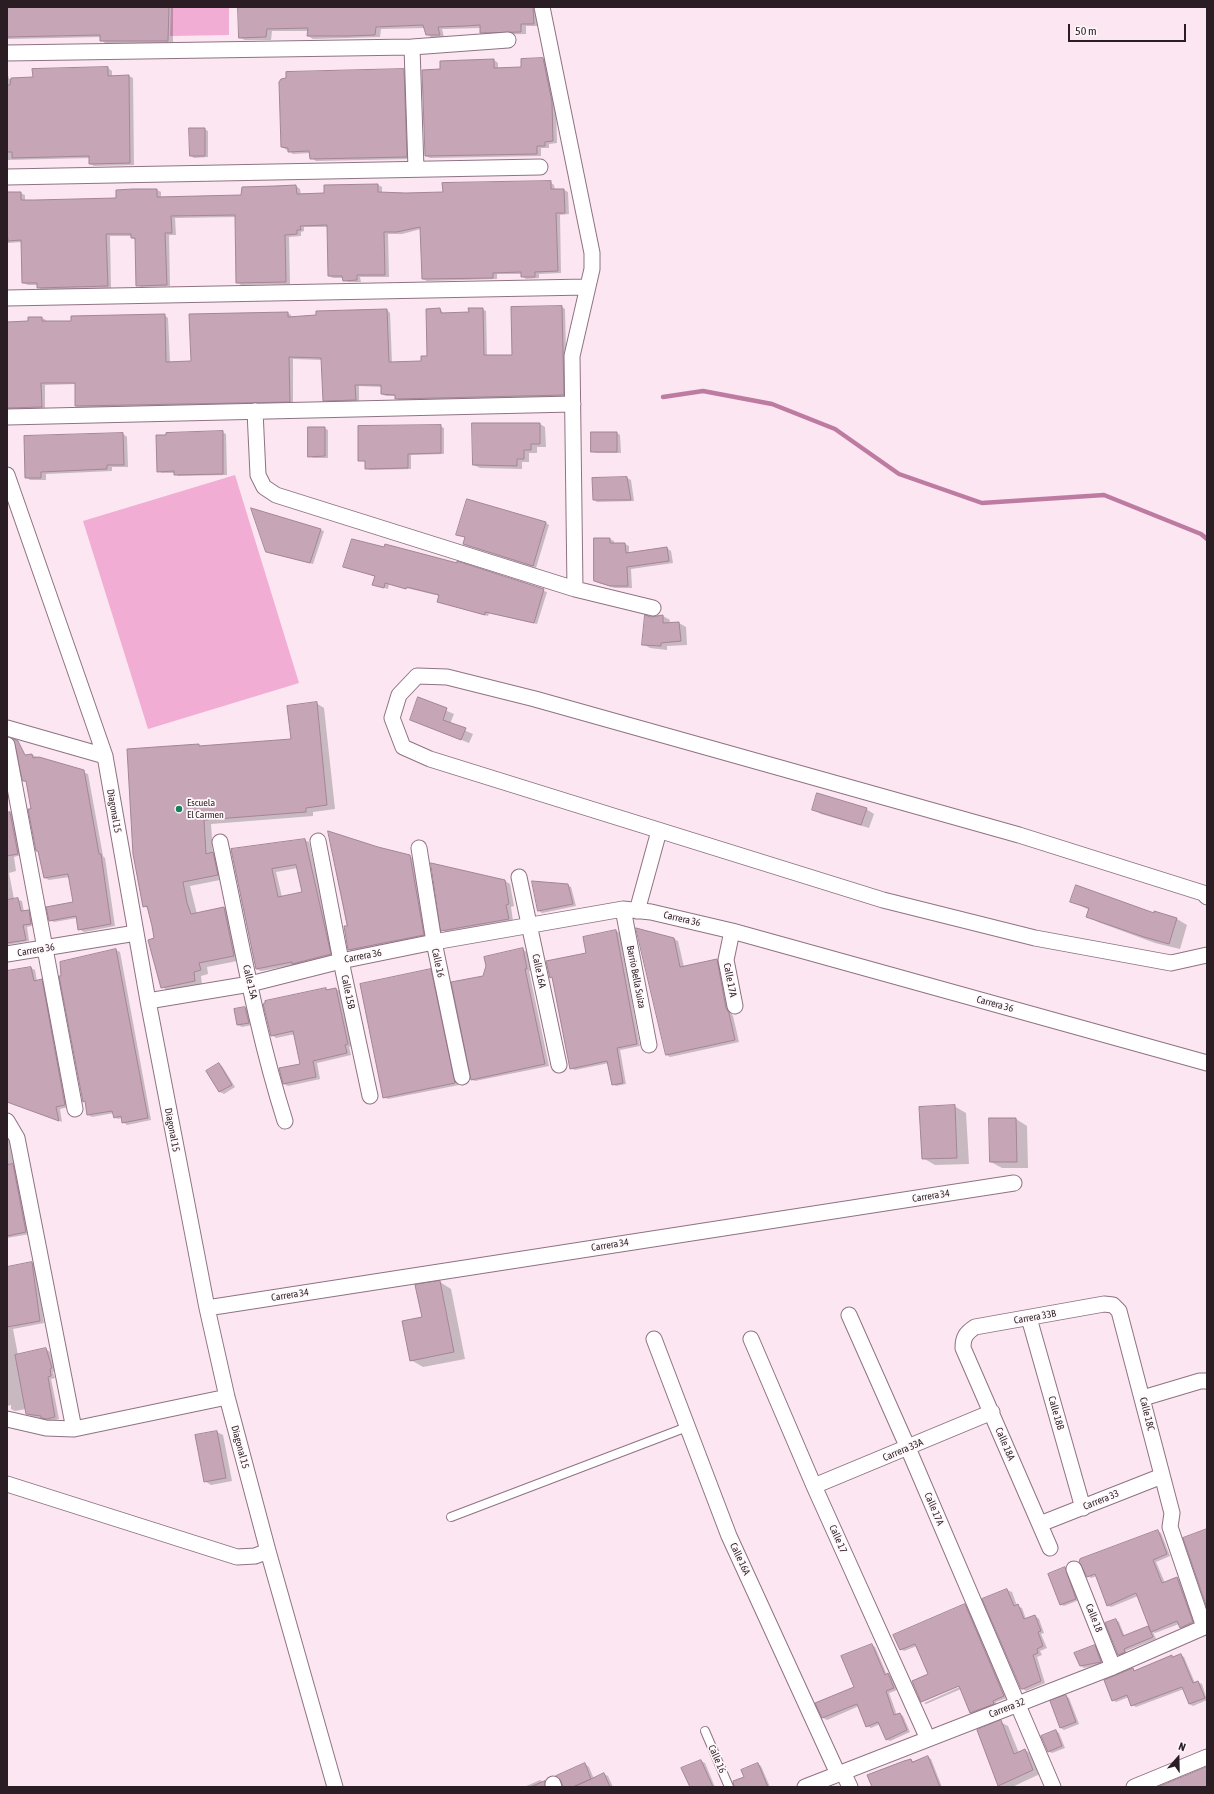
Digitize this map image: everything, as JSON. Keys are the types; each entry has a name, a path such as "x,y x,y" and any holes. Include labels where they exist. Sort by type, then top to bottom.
{"street":[{"path":"542,7 592,253 592,269 572,356 575,588"},
{"path":"7,53 412,47 508,40"},
{"path":"412,47 416,169"},
{"path":"7,177 540,167"},
{"path":"7,298 587,287"},
{"path":"7,417 573,404"},
{"path":"255,411 258,476 264,487 276,495 575,588 653,608"},
{"name":"Diagonal 15","path":"7,475 105,756 148,1001 206,1308 227,1397 268,1551 336,1787"},
{"path":"1207,897 1203,893 1019,835 534,699 447,677 417,676 399,695 392,718 404,747 430,760 882,900 1035,938 1171,963 1207,955"},
{"path":"7,728 105,756"},
{"path":"7,745 75,1109"},
{"path":"630,910 659,831"},
{"name":"Calle 15B","path":"318,841 341,961 370,1096"},
{"name":"Calle 15A","path":"220,842 250,984 276,1094 285,1122"},
{"name":"Calle 16","path":"419,848 434,942 462,1077"},
{"name":"Calle 16A","path":"518,877 559,1064"},
{"name":"Carrera 36","path":"148,1001 250,984 341,961 434,942 630,910 651,912 732,931 1207,1063"},
{"name":"Barrio Bella Suiza","path":"630,910 649,1046"},
{"name":"Calle 17A","path":"732,931 726,960 735,1006"},
{"name":"Carrera 36","path":"7,954 136,933"},
{"path":"7,1121 17,1138 74,1429"},
{"name":"Carrera 34","path":"206,1308 1014,1183"},
{"name":"Carrera 33B","path":"963,1338 967,1331 975,1327 1104,1304 1113,1305"},
{"name":"Calle 18C","path":"1113,1305 1120,1310 1143,1398 1172,1513 1170,1527 1206,1626"},
{"name":"Calle 17A","path":"849,1315 1018,1704"},
{"name":"Calle 18B","path":"1029,1318 1083,1508"},
{"name":"Calle 17","path":"751,1338 814,1486 928,1739"},
{"name":"Calle 18A","path":"963,1338 963,1348 1050,1548"},
{"name":"Calle 16A","path":"654,1339 729,1536 841,1773 850,1787"},
{"path":"1143,1398 1200,1381 1207,1381"},
{"path":"7,1419 46,1428 74,1429 227,1397"},
{"name":"Carrera 33A","path":"814,1486 992,1412"},
{"name":"Carrera 33","path":"1040,1524 1162,1476"},
{"path":"7,1484 237,1557 255,1556 268,1551"},
{"name":"Calle 18","path":"1074,1569 1113,1667"},
{"name":"Carrera 32","path":"805,1787 1113,1667 1206,1626"},
{"path":"1018,1704 1053,1787"},
{"path":"1134,1787 1207,1757"}],"lane":[{"path":"451,1517 687,1427"},
{"name":"Calle 16","path":"705,1731 730,1787"}],"shaded area":[{"path":"171,7 229,7 229,35 170,36"},
{"path":"235,475 299,683 148,729 83,521"}],"building":[{"path":"7,7 169,7 168,41 100,41 100,35 7,37"},
{"path":"238,7 533,7 534,24 521,24 521,32 480,33 480,25 438,27 440,35 426,35 423,25 376,27 375,35 348,36 307,36 308,28 267,29 266,37 239,38"},
{"path":"543,58 552,102 553,141 545,142 545,146 537,146 537,154 425,156 422,70 440,69 440,61 494,59 494,68 521,67 521,59"},
{"path":"108,67 108,76 129,75 130,163 89,164 89,156 12,158 12,152 7,152 7,85 10,85 11,78 33,77 32,69"},
{"path":"404,69 407,157 310,159 309,151 288,152 288,148 281,147 279,82 281,79 286,78 286,72"},
{"path":"189,128 205,128 205,156 190,156"},
{"path":"551,181 551,189 564,189 565,213 556,213 558,271 535,272 535,277 521,277 521,272 493,273 493,278 422,279 420,227 397,232 384,232 385,275 357,275 357,280 343,281 342,276 328,276 327,225 300,226 301,230 297,230 297,234 285,235 286,282 236,283 235,215 171,216 172,233 165,233 167,285 136,286 135,238 131,238 131,234 106,234 108,286 37,288 37,283 22,283 21,240 8,241 7,192 21,192 21,200 35,200 116,198 116,190 133,189 157,189 157,197 241,195 242,187 296,185 297,194 324,193 324,185 378,184 378,192 406,193 443,192 442,183"},
{"path":"562,306 564,395 395,399 395,395 381,394 381,385 355,385 356,400 323,401 321,358 289,357 290,402 75,406 75,383 41,383 42,407 7,408 7,322 28,321 28,317 42,317 42,321 71,321 71,316 165,314 166,362 191,361 189,314 288,312 288,317 316,315 316,311 387,309 389,362 421,361 421,356 427,356 426,309 440,308 441,313 469,312 468,308 483,308 484,355 512,355 511,307"},
{"path":"472,423 540,423 540,444 531,444 531,450 524,450 524,459 517,459 517,466 473,465"},
{"path":"441,425 441,453 408,454 408,468 365,469 365,461 358,461 358,426"},
{"path":"308,427 325,427 325,456 308,457"},
{"path":"223,431 223,474 174,475 174,471 157,472 156,435 166,435 166,433"},
{"path":"591,432 617,432 617,452 591,452"},
{"path":"123,433 124,465 107,465 107,469 41,472 41,478 25,478 24,436"},
{"path":"627,477 631,500 593,500 592,478"},
{"path":"467,499 546,522 533,566 463,544 465,537 456,535"},
{"path":"251,508 321,529 310,563 266,552"},
{"path":"594,538 610,538 610,543 625,543 626,553 667,547 669,561 627,567 628,586 610,586 594,581"},
{"path":"352,539 384,547 385,544 457,563 457,561 544,589 534,623 485,612 485,615 437,602 439,595 407,587 406,589 385,583 384,588 372,585 375,576 343,567"},
{"path":"645,615 651,617 663,615 663,623 679,622 681,641 661,643 661,646 642,645"},
{"path":"418,697 447,708 443,720 466,728 461,740 410,720"},
{"path":"317,702 327,805 306,808 306,812 204,820 206,854 213,852 218,875 183,882 187,903 191,914 224,907 234,956 199,963 201,970 194,972 195,981 161,988 148,940 154,938 152,926 147,906 143,907 133,854 127,749 199,744 199,746 291,739 287,706"},
{"path":"14,739 18,741 25,755 32,754 33,758 39,757 84,770 99,854 101,854 111,924 78,930 76,916 49,921 46,907 73,902 68,874 44,878 38,851 36,851 28,809 31,809 26,781 23,781"},
{"path":"817,793 867,808 861,825 812,810"},
{"path":"10,812 18,854 7,856 7,813"},
{"path":"328,831 378,847 410,855 424,935 348,950 344,926 347,926"},
{"path":"305,839 331,954 292,964 292,962 256,969 231,849","holes":["296,865 302,892 278,897 272,869"]},
{"path":"431,863 505,880 509,904 506,905 509,919 441,931"},
{"path":"532,881 568,884 573,904 538,911"},
{"path":"1076,885 1154,913 1154,911 1177,918 1169,944 1086,917 1089,908 1070,902"},
{"path":"18,898 21,911 29,910 31,924 23,925 26,940 7,943 7,900"},
{"path":"636,928 674,938 680,967 717,959 726,1008 729,1013 735,1040 666,1055"},
{"path":"616,930 637,1044 617,1048 623,1083 612,1085 607,1061 570,1069 552,977 550,978 546,961 586,953 583,937"},
{"path":"523,948 527,969 525,969 545,1064 471,1080 451,982 483,976 486,966 484,957"},
{"path":"116,949 148,1118 122,1123 121,1116 114,1118 112,1111 87,1115 85,1101 83,1102 59,976 61,976 60,962"},
{"path":"31,967 34,981 42,979 65,1105 56,1107 59,1121 7,1102 7,971"},
{"path":"431,969 455,1083 383,1098 360,984"},
{"path":"326,988 326,990 336,988 348,1044 345,1045 347,1053 313,1061 316,1077 283,1084 279,1068 300,1064 293,1031 271,1036 263,1004 265,1001"},
{"path":"245,1007 249,1023 237,1025 234,1009"},
{"path":"219,1063 232,1085 219,1092 206,1071"},
{"path":"955,1105 957,1158 922,1159 919,1107"},
{"path":"989,1118 1016,1118 1017,1162 990,1162"},
{"path":"13,1164 26,1232 7,1236 7,1165"},
{"path":"32,1262 40,1321 7,1327 7,1267"},
{"path":"440,1281 454,1352 410,1361 402,1321 422,1317 415,1285"},
{"path":"46,1348 52,1368 50,1369 51,1376 48,1377 55,1417 47,1419 41,1418 41,1416 26,1414 15,1355"},
{"path":"217,1431 226,1478 204,1482 195,1435"},
{"path":"1207,1529 1207,1608 1183,1538"},
{"path":"1158,1530 1167,1554 1153,1560 1162,1583 1177,1577 1193,1622 1180,1628 1177,1621 1151,1632 1136,1593 1107,1606 1095,1574 1087,1577 1079,1562 1080,1559"},
{"path":"1065,1567 1076,1599 1060,1605 1048,1574"},
{"path":"1007,1589 1014,1606 1018,1604 1024,1619 1035,1615 1041,1631 1038,1632 1043,1646 1037,1649 1038,1653 1033,1655 1041,1681 1023,1689 1021,1689 982,1599"},
{"path":"965,1604 1004,1696 993,1701 994,1704 970,1713 959,1686 921,1702 912,1681 928,1674 915,1644 900,1650 893,1635"},
{"path":"1116,1619 1123,1636 1148,1626 1153,1637 1124,1649 1125,1652 1118,1655 1105,1623"},
{"path":"872,1644 885,1675 888,1673 894,1688 886,1691 894,1715 900,1713 907,1730 886,1740 878,1722 866,1727 857,1704 822,1718 815,1703 854,1687 841,1656"},
{"path":"1095,1645 1101,1662 1080,1666 1074,1653"},
{"path":"1181,1654 1193,1683 1198,1681 1205,1698 1189,1704 1182,1687 1131,1706 1127,1695 1112,1701 1104,1680 1133,1668 1134,1671 1172,1655 1172,1657"},
{"path":"1066,1695 1076,1722 1060,1728 1050,1701"},
{"path":"1001,1720 1014,1754 1025,1749 1033,1770 998,1786 977,1730"},
{"path":"1056,1730 1062,1746 1048,1752 1041,1736"},
{"path":"928,1756 940,1787 872,1787 867,1775 904,1761 911,1759 912,1762"},
{"path":"701,1760 713,1787 690,1787 681,1768"},
{"path":"585,1763 591,1779 573,1787 563,1787 561,1781 556,1776"},
{"path":"758,1763 768,1787 734,1787 733,1781 744,1777 741,1770"},
{"path":"1207,1767 1207,1787 1158,1787"},
{"path":"604,1773 610,1787 573,1787 591,1779"},
{"path":"545,1781 545,1787 531,1787"}],"waterway":[{"path":"663,397 703,391 772,404 835,429 899,474 982,503 1104,495 1201,534 1207,539"}],"place":[{"name":"Escuela El Carmen","path":"179,809"}]}
